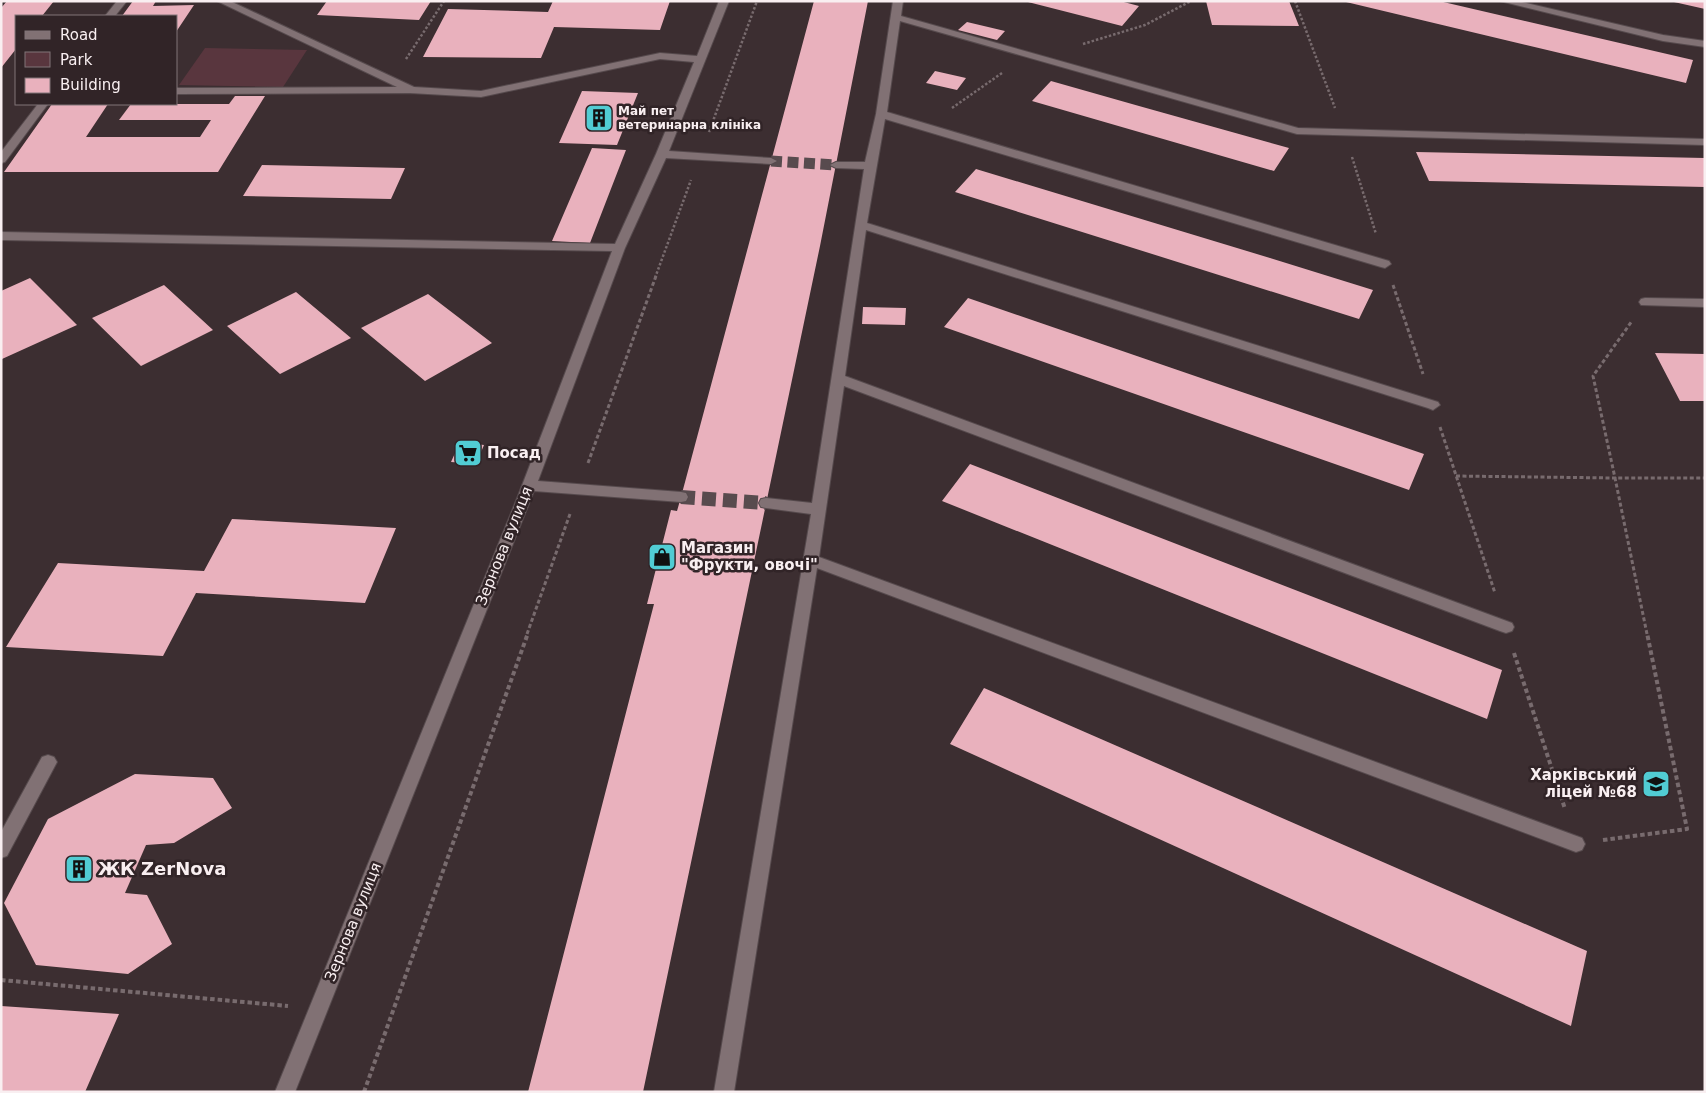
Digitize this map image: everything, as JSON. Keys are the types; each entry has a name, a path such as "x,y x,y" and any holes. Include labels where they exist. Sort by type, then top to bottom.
{"street":[{"path":"111,15 122,1"},
{"path":"222,1 412,90"},
{"name":"Зернова вулиця","path":"285,1092 528,486 619,248 662,154 724,1"},
{"path":"724,1092 811,560 817,509 863,225 870,166 881,114 898,1"},
{"path":"1505,1 1663,38 1705,44"},
{"path":"895,17 1297,131 1705,142"},
{"path":"178,91 412,90 481,94 660,56 700,59"},
{"path":"1,160 42,105"},
{"path":"881,114 1385,264"},
{"path":"662,154 771,160"},
{"path":"836,165 870,166"},
{"path":"863,225 1433,405"},
{"path":"1,236 619,248"},
{"path":"1645,302 1705,303"},
{"path":"839,379 1506,628"},
{"path":"528,486 681,496"},
{"path":"766,503 817,509"},
{"path":"811,560 1576,844"},
{"path":"1,850 48,762"}],"path":[{"path":"391,80 444,1"},
{"path":"364,1092 578,489 757,1"},
{"path":"1576,844 1687,829 1593,376 1645,302"},
{"path":"1456,476 1705,478"},
{"path":"1,980 318,1009"}],"green space":[{"path":"205,48 307,50 283,87 179,85"}],"building":[{"path":"7,1 54,1 43,15 15,15 15,50 1,68 1,8"},
{"path":"133,1 156,1 153,6 194,5 178,29 178,15 123,15"},
{"path":"327,1 431,1 419,20 317,15"},
{"path":"553,1 670,1 660,30 554,27 541,58 423,57 448,9 548,12"},
{"path":"814,1 868,1 820,246 643,1092 528,1092 654,604 647,604 671,510 677,511 681,497"},
{"path":"1120,1 1139,6 1122,26 1028,2"},
{"path":"1206,1 1289,1 1299,26 1212,25"},
{"path":"1439,1 1693,60 1686,83 1346,2"},
{"path":"1705,1 1705,9 1674,2"},
{"path":"967,22 1005,31 997,40 958,30"},
{"path":"935,71 966,78 957,90 926,83"},
{"path":"1051,81 1289,148 1274,171 1032,101"},
{"name":"Май пет ветеринарна клініка","path":"582,91 638,93 617,145 559,143"},
{"path":"235,96 265,96 218,172 4,172 51,105 107,105 86,137 200,137 211,120 119,120 130,105 229,104"},
{"path":"592,148 626,150 590,243 552,241"},
{"path":"1416,152 1705,158 1705,187 1429,181"},
{"path":"262,165 405,168 391,199 243,196"},
{"path":"976,169 1373,290 1359,319 955,192"},
{"path":"30,278 77,325 2,359 1,291"},
{"path":"164,285 213,330 141,366 92,318"},
{"path":"296,292 351,338 280,374 227,326"},
{"path":"428,294 492,343 425,381 361,328"},
{"path":"968,298 1424,454 1409,490 944,327"},
{"path":"863,307 906,308 905,325 862,324"},
{"path":"1655,353 1705,354 1705,401 1680,401"},
{"name":"Посад","path":"460,442 484,445 476,464 451,462"},
{"path":"970,464 1502,670 1487,719 942,501"},
{"path":"232,519 396,528 365,603 196,593 163,656 6,647 58,563 204,571"},
{"path":"984,688 1587,951 1571,1026 950,744"},
{"name":"ЖК ZerNova","path":"135,774 213,778 232,808 174,843 146,845 125,893 147,895 172,944 128,974 36,965 4,903 48,819"},
{"path":"1,1006 119,1014 85,1092 1,1092"}],"tunnel":[{"path":"771,161 836,165"},
{"path":"681,497 766,503"}],"place":[{"name":"Май пет ветеринарна клініка","path":"599,118"},
{"name":"Посад","path":"468,453"},
{"name":"Магазин \"Фрукти, овочі\"","path":"662,557"},
{"name":"Харківський ліцей №68","path":"1656,784"},
{"name":"ЖК ZerNova","path":"79,869"}]}
